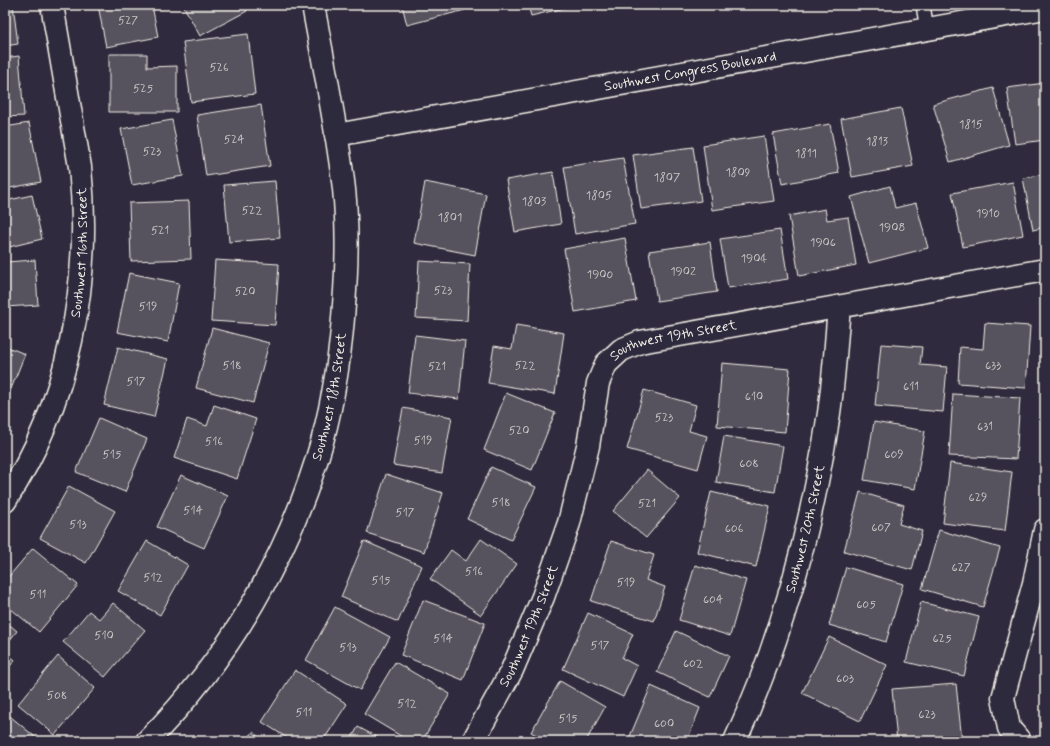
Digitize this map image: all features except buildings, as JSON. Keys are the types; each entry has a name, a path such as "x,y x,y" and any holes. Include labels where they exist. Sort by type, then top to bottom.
{"street":[{"name":"Southwest 16th Street","path":"7,491 28,461 46,422 67,360 80,297 84,232 80,167 52,5"},
{"name":"Southwest 18th Street","path":"147,741 196,686 240,625 277,559 307,489 322,441 342,342 347,266 344,191 336,135 313,5"},
{"name":"Southwest Congress Boulevard","path":"336,135 1045,8"},
{"name":"Southwest 19th Street","path":"474,741 512,670 543,598 569,522 588,446 598,383 606,364 621,350 640,342 1045,270"},
{"name":"Southwest 20th Street","path":"735,741 750,708 794,584 814,498 830,411 839,307"},
{"path":"1020,741 1009,728 1003,698 1034,583 1045,530"}],"lane":[{"path":"923,5 927,30"}]}
